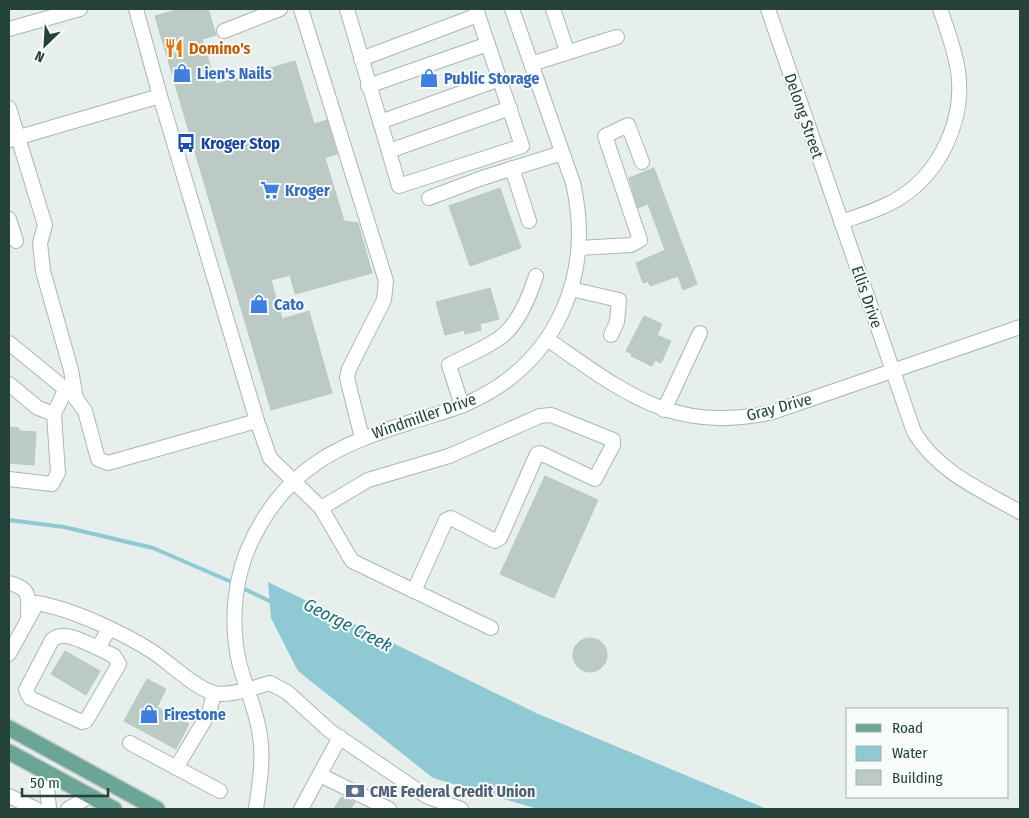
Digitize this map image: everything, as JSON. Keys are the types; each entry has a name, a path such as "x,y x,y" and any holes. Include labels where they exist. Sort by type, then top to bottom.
{"main road":[{"path":"9,728 157,809"},
{"path":"9,743 48,760 66,759"},
{"path":"9,752 114,809"}],"street":[{"path":"10,25 80,9"},
{"path":"136,9 160,96 257,421 270,458 321,508 352,561 491,628"},
{"path":"224,31 280,9"},
{"path":"302,9 386,282 384,300 349,369 347,378 362,438"},
{"path":"347,9 368,86 399,186 522,146 477,12 361,59"},
{"name":"Windmiller Drive","path":"256,809 260,773 260,737 239,663 234,627 238,584 253,537 277,497 304,470 362,438 462,406 485,395 516,373 547,339 562,313 571,289 579,248 577,202 512,9"},
{"path":"553,9 567,52"},
{"name":"Delong Street","path":"768,9 841,222"},
{"path":"841,222 886,206 902,196 930,170 950,138 958,110 959,72 940,9"},
{"path":"531,64 617,37"},
{"path":"368,86 488,44"},
{"path":"380,122 500,79"},
{"path":"13,139 160,96"},
{"path":"9,108 13,139 45,224 40,243 43,271 71,370 76,399"},
{"path":"389,151 510,108"},
{"path":"579,248 631,245 640,240 605,136 628,124 642,162"},
{"path":"429,198 512,168 562,153"},
{"path":"512,168 528,220"},
{"path":"9,222 16,241"},
{"name":"Ellis Drive","path":"841,222 892,371"},
{"path":"462,406 450,365 499,339 508,330 529,299 536,276"},
{"path":"571,289 619,300 617,322 611,335"},
{"name":"Gray Drive","path":"547,339 634,397 664,410 688,416 716,419 754,416 772,412 1020,327"},
{"path":"664,410 700,334"},
{"path":"9,343 66,388 76,399 84,411 98,459 108,463 257,421"},
{"path":"892,371 914,432 931,455 950,472 1020,512"},
{"path":"9,384 38,408 54,414"},
{"path":"9,479 52,484 58,473 54,414 66,388"},
{"path":"321,508 368,480 449,456 540,416 551,415 612,440 613,445 595,479 540,453 537,454 500,538 495,541 451,518 446,520 414,591"},
{"path":"9,583 22,586 27,592 28,619"},
{"path":"9,654 37,603 90,620 153,652 189,679 214,693 248,690 270,682 287,692 340,737 426,796 460,809"},
{"path":"98,648 109,629"},
{"path":"63,634 98,648 114,656 119,664 86,720 82,722 30,698 26,694 35,673 56,636 63,634"},
{"path":"176,768 209,713 214,693"},
{"path":"301,809 340,737"},
{"path":"130,742 220,792"},
{"path":"46,772 49,809"},
{"path":"320,775 389,809"},
{"path":"9,796 29,807"},
{"path":"68,809 90,796"},
{"path":"420,809 426,796"}],"water":[{"path":"268,582 536,713 767,809 538,809 433,778 298,671 271,618"}],"building":[{"name":"Kroger","path":"180,9 208,9 216,35 202,39 216,84 295,61 314,124 327,120 337,154 325,158 344,221 358,223 372,273 295,294 290,275 271,280 282,319 309,311 332,393 271,410 155,16"},
{"path":"654,168 697,284 683,290 678,276 650,286 648,281 643,283 636,263 665,250 648,204 638,208 629,178"},
{"path":"500,188 521,248 470,266 449,206"},
{"path":"490,288 499,319 480,324 481,330 465,334 464,330 445,335 436,302"},
{"path":"644,316 662,324 657,335 671,341 661,363 655,360 652,366 631,356 632,354 626,351"},
{"path":"9,427 19,428 19,431 36,432 34,465 9,463"},
{"path":"545,476 598,500 554,598 500,574"},
{"path":"590,638 597,639 602,643 606,648 606,662 602,667 597,671 590,672 583,671 578,667 574,662 573,655 574,648 578,643 583,639"},
{"path":"65,651 100,671 86,695 51,674"},
{"name":"Firestone","path":"147,679 166,689 157,707 189,724 176,749 124,721"},
{"path":"341,797 355,802 351,809 334,809"}],"waterway":[{"name":"George Creek","path":"9,520 64,527 153,548 234,583"},
{"name":"George Creek","path":"240,587 274,603"}],"place":[{"name":"Domino's","path":"174,48"},
{"name":"Lien's Nails","path":"182,73"},
{"name":"Public Storage","path":"429,78"},
{"name":"Kroger Stop","path":"186,143"},
{"name":"Kroger","path":"270,190"},
{"name":"Cato","path":"259,304"},
{"name":"Firestone","path":"149,714"},
{"name":"CME Federal Credit Union","path":"355,791"}]}
